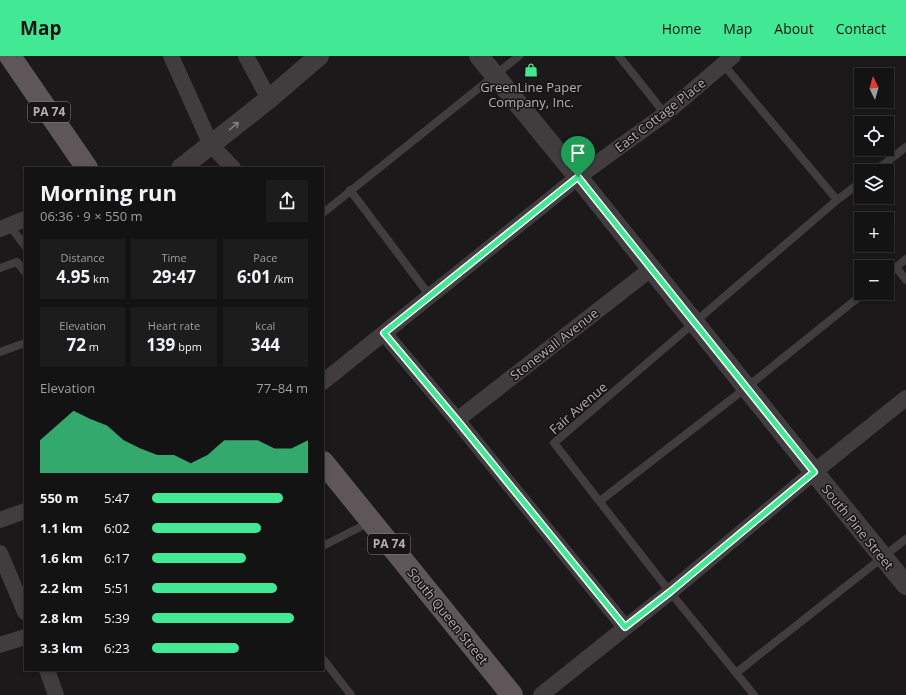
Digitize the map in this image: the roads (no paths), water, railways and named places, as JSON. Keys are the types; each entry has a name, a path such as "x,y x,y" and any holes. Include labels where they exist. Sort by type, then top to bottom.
{"main road":[{"name":"PA 74","path":"10,56 86,167"},
{"name":"South Queen Street","path":"324,463 512,695"}],"street":[{"path":"171,56 211,145 232,167"},
{"path":"246,56 269,99"},
{"path":"182,167 269,99 319,56"},
{"name":"South Pine Street","path":"479,56 906,585"},
{"name":"East Cottage Place","path":"324,381 578,177 665,114 728,60"},
{"path":"5,228 24,219"},
{"name":"Stonewall Avenue","path":"457,420 651,269"},
{"path":"384,333 457,420 625,627"},
{"path":"541,695 670,592 814,472 906,398"},
{"path":"0,520 24,511"},
{"path":"0,553 24,610"},
{"path":"0,645 24,637"},
{"path":"47,671 56,695"}],"lane":[{"path":"324,212 520,56"},
{"path":"619,56 665,114"},
{"path":"728,60 837,200"},
{"path":"884,164 906,147"},
{"name":"Fair Avenue","path":"754,695 670,592 554,443 837,200 854,187"},
{"path":"350,190 430,296"},
{"path":"5,228 24,245"},
{"path":"906,259 896,267 906,280"},
{"path":"0,268 17,262 24,271"},
{"path":"600,501 747,387 855,300"},
{"path":"0,352 24,343"},
{"path":"324,545 371,521"},
{"path":"736,673 906,539"},
{"path":"324,660 351,695"}],"place":[{"name":"GreenLine Paper Company, Inc.","path":"531,70"}]}
